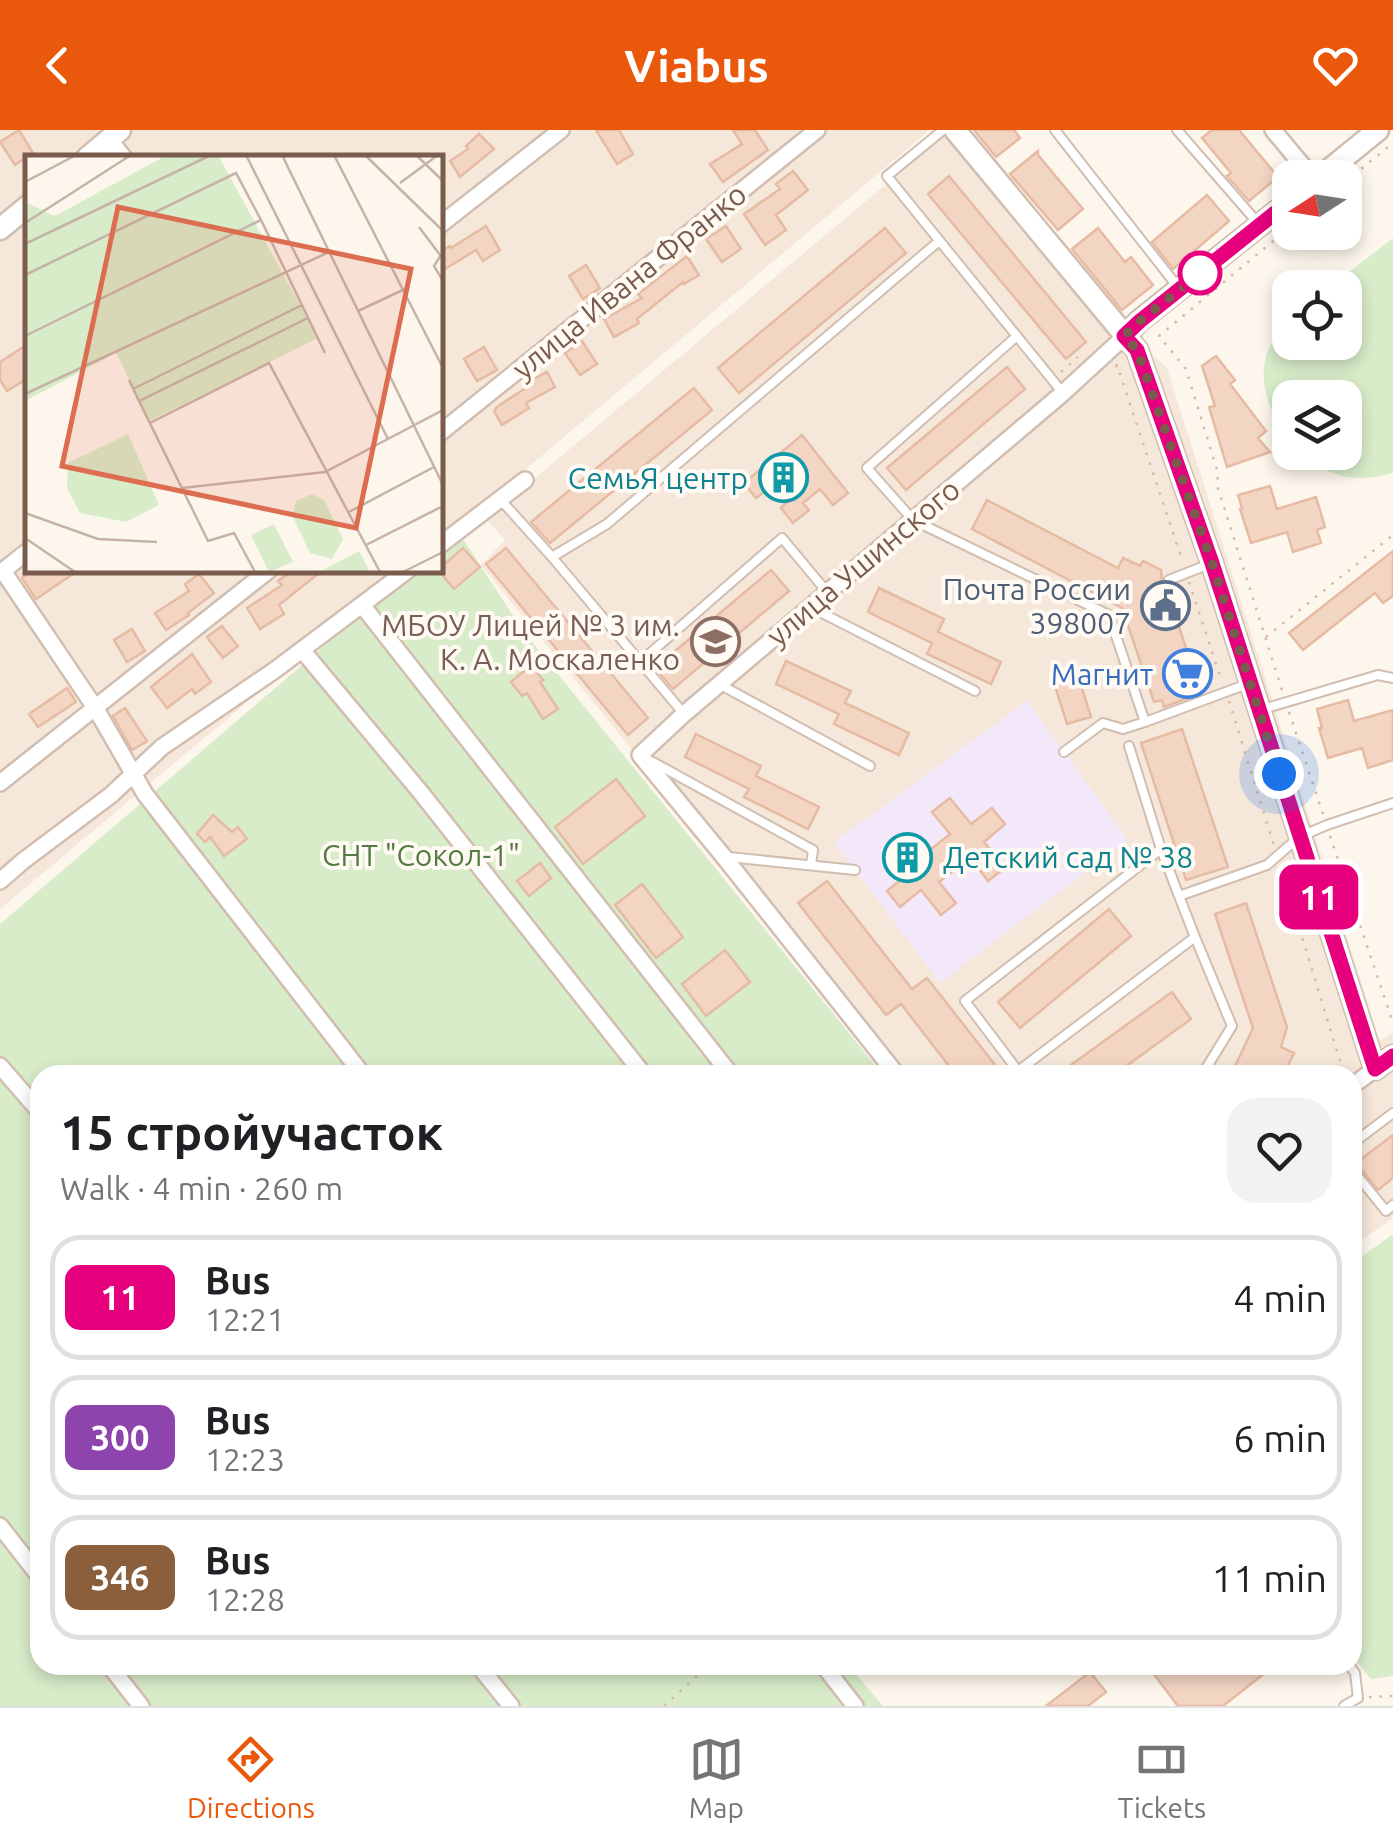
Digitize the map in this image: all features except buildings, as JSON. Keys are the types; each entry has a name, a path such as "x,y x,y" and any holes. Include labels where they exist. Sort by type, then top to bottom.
{"street":[{"path":"442,223 561,130"},
{"name":"улица Ивана Франко","path":"442,431 817,130"},
{"path":"955,130 1137,350 1212,563 1375,1069"},
{"path":"1273,130 1300,160"},
{"path":"1339,160 1378,130"},
{"path":"90,155 114,134"},
{"path":"0,229 25,208"},
{"name":"улица Ушинского","path":"640,756 913,520 1057,386 1272,215"},
{"path":"442,543 525,480"},
{"path":"25,553 1,572 96,709 158,809 355,1065"},
{"path":"0,784 267,572"},
{"path":"0,880 111,795 162,747 405,572"},
{"path":"362,605 723,1065"},
{"path":"302,650 422,794 636,1065"},
{"path":"640,756 889,1065"},
{"path":"1362,1079 1393,1056"},
{"path":"0,1066 30,1100"},
{"path":"0,1526 30,1564"},
{"path":"117,1675 141,1706"},
{"path":"486,1675 511,1706"},
{"path":"832,1675 855,1706"}],"lane":[{"path":"943,130 887,176 1057,386"},
{"path":"1054,130 1180,290"},
{"path":"1177,130 1260,225"},
{"path":"552,557 607,524 939,240"},
{"path":"1017,336 867,468 913,520 1109,615 1144,722"},
{"path":"500,499 684,714"},
{"path":"640,662 782,538 827,592"},
{"path":"1169,580 1212,563"},
{"path":"810,607 975,691"},
{"path":"1259,711 1378,675 1393,678"},
{"path":"1064,752 1103,724 1123,729 1250,683"},
{"path":"719,684 870,766"},
{"path":"1129,746 1161,849 1232,1026 1208,1065"},
{"path":"640,756 813,850 811,865"},
{"path":"1179,896 1267,865 1300,837 1393,803"},
{"path":"1014,1065 965,1001 1161,849"},
{"path":"724,857 855,870"},
{"path":"1030,1065 1195,937"},
{"path":"1362,1136 1393,1113"},
{"path":"1362,1181 1386,1211 1393,1205"},
{"path":"1344,1706 1358,1698 1355,1675"}],"path":[{"path":"1362,168 1393,143"},
{"path":"1272,242 1160,336 1186,369 1265,638 1393,1023"},
{"path":"1057,386 1086,350"},
{"path":"1118,366 1278,857 1340,1061 1335,1065"},
{"path":"1265,638 1393,534"},
{"path":"664,1706 698,1675"},
{"path":"1358,1698 1393,1696"}],"shaded area":[{"path":"0,130 930,130 442,539 442,155 25,155 25,572 403,572 0,909"},
{"path":"951,130 1115,322 1167,368 1380,1041 1393,1032 1393,1218 1362,1240 1362,1065 890,1065 481,565 505,540 486,519"},
{"path":"1027,701 1128,840 940,983 834,842"}],"green space":[{"path":"1393,238 1393,473 1365,478 1327,470 1362,470 1362,380 1272,380 1272,411 1264,380 1264,364 1272,343 1272,360 1362,360 1362,270 1352,270"},
{"name":"СНТ \"Сокол-1\"","path":"458,531 523,631 875,1065 30,1065 30,1675 857,1675 883,1706 0,1706 0,924 411,572 442,572 442,545"},
{"path":"1393,1234 1393,1676 1371,1679 1362,1668 1362,1256"}],"bus line":[{"name":"11","path":"1272,216 1124,336 1137,350 1212,563 1375,1069 1393,1056"}],"place":[{"name":"СемьЯ центр","path":"783,478"},
{"name":"Почта России 398007","path":"1166,606"},
{"name":"МБОУ Лицей № 3 им. К. А. Москаленко","path":"715,642"},
{"name":"Магнит","path":"1188,674"},
{"name":"Детский сад № 38","path":"908,857"}],"route":[{"path":"1200,273 1206,269 1124,336 1137,350 1212,563 1279,774"}]}
